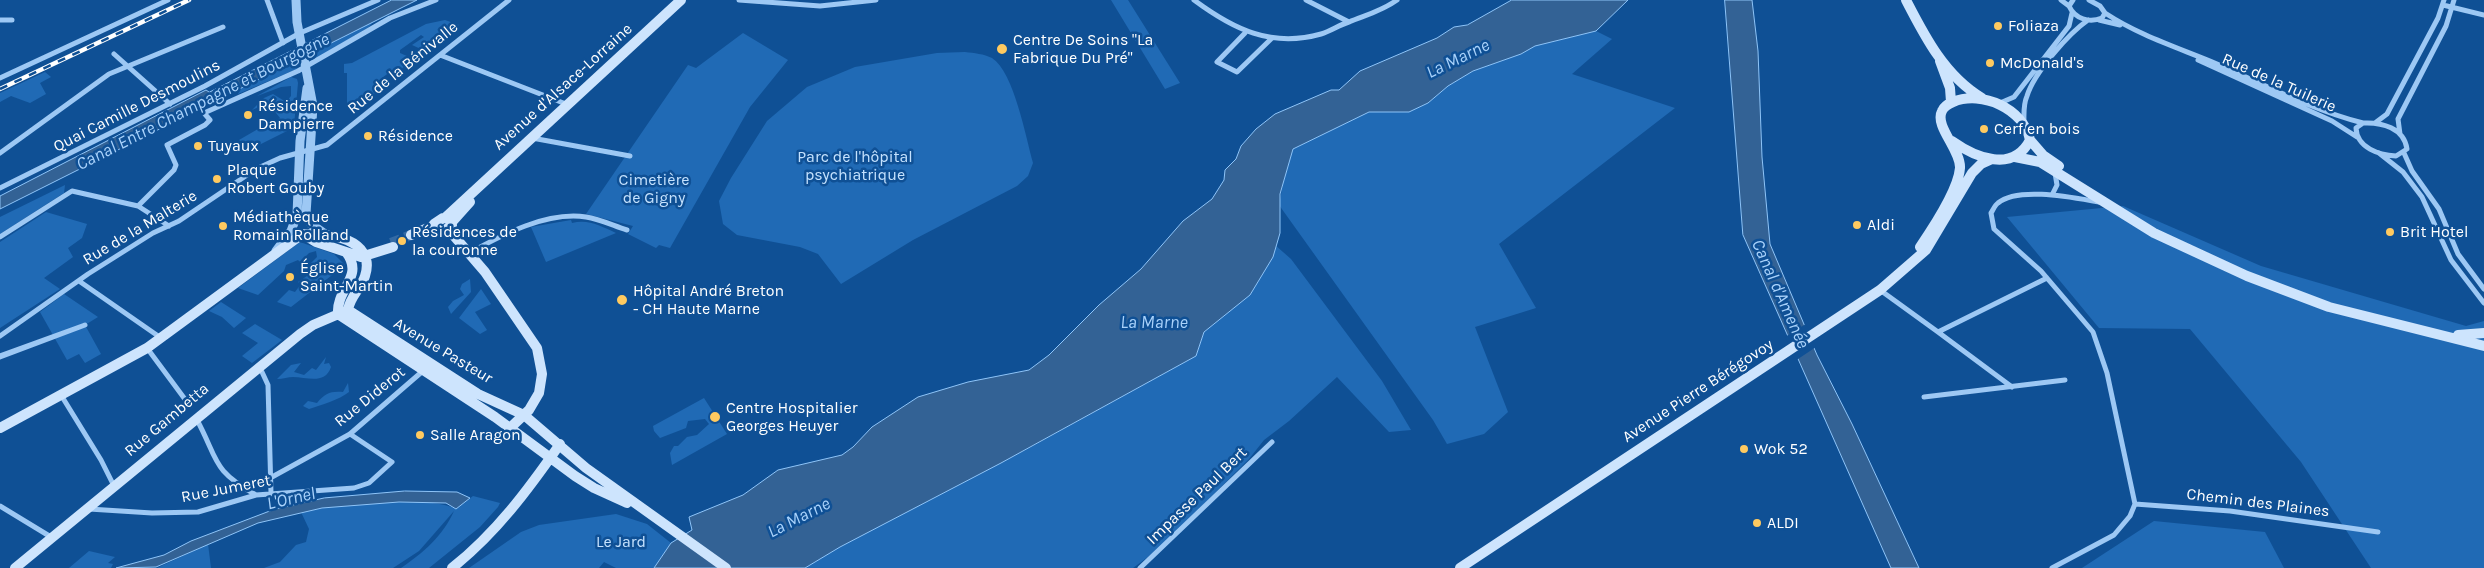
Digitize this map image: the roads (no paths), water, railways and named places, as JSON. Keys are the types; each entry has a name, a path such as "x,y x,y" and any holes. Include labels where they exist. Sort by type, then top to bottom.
{"main road":[{"name":"Avenue d'Alsace-Lorraine","path":"449,223 488,177 681,0"},
{"path":"1906,0 1936,51 1963,84 1985,100"},
{"path":"1936,51 1950,88 1951,102"},
{"path":"1992,159 1966,151 1952,141 1944,132 1940,119 1943,108 1951,102 1963,98 1996,103 2012,112 2024,123 2030,140 2050,160 2135,217 2190,246 2248,272 2287,288 2368,313 2455,334 2484,333"},
{"path":"2015,157 2023,153 2030,140"},
{"path":"1912,261 1933,227 1957,177 1960,163 1959,154 1952,141"},
{"path":"1912,261 1925,250 1940,231 1972,174 1983,162 1992,159 2015,157 2035,160 2102,202 2190,251 2286,292 2369,318 2484,346"},
{"path":"412,237 434,228 439,232 449,223 537,348 541,363 540,396 510,428"},
{"path":"303,234 316,242 359,257 392,245"},
{"path":"0,428 147,348 275,252 303,234 325,234 350,241 366,255"},
{"path":"343,312 338,300 349,284 354,270 352,259 344,251"},
{"path":"343,312 364,277 366,255"},
{"name":"Avenue Pierre Bérégovoy","path":"1460,568 1880,290 1912,261"},
{"name":"Avenue Pasteur","path":"343,312 428,367 594,488 651,514"},
{"name":"Rue Gambetta","path":"15,568 307,328 343,312"},
{"name":"Avenue Pasteur","path":"428,367 478,394 524,415 586,468 651,514"},
{"path":"452,568 482,544 507,519 560,444"},
{"path":"651,514 726,568"}],"street":[{"path":"0,78 168,0"},
{"path":"267,0 284,43"},
{"path":"296,0 300,35 313,106 306,214 311,224 325,234"},
{"name":"Quai Camille Desmoulins","path":"0,188 170,104 300,35 378,0"},
{"name":"Rue de la Bénivalle","path":"300,152 310,151 327,145 509,0"},
{"path":"739,0 820,6 876,0"},
{"path":"1194,0 1222,22 1245,33 1287,40 1318,35 1369,16 1397,0"},
{"path":"1306,0 1349,22"},
{"path":"1996,103 2014,97 2069,26 2072,13 2069,6 2061,0"},
{"path":"2069,6 2073,0"},
{"path":"2089,0 2100,6 2105,13 2099,20"},
{"path":"2100,0 2100,6"},
{"path":"2454,0 2446,26 2398,119 2400,134 2407,145 2404,153 2412,171 2440,209 2458,254 2484,289"},
{"path":"138,206 174,170 176,165 167,145 205,125 210,120 204,113 306,67 390,18 434,1"},
{"path":"2375,123 2387,114 2436,22 2443,2 2453,8 2484,15"},
{"path":"2024,123 2023,113 2028,92 2076,29 2088,20 2072,13"},
{"name":"Rue de la Tuilerie","path":"2105,13 2124,26 2332,121 2357,137 2365,146 2379,153 2403,172 2422,197 2431,212 2448,253 2484,303"},
{"path":"0,20 12,20"},
{"name":"Rue de la Tuilerie","path":"2088,20 2099,20 2124,26"},
{"path":"0,153 109,74 223,27"},
{"path":"1245,33 1217,62 1236,72 1271,38"},
{"path":"114,54 170,104"},
{"path":"440,55 566,104"},
{"name":"Rue de la Tuilerie","path":"2189,55 2209,61 2335,116 2363,123 2375,123"},
{"path":"275,252 291,231 296,215 300,152 308,83"},
{"path":"2357,137 2356,128 2363,123"},
{"path":"2375,123 2388,127 2400,134"},
{"path":"530,138 630,156"},
{"name":"Rue de la Malterie","path":"0,336 79,281 153,234 195,211 262,166 300,152"},
{"path":"2379,153 2396,156 2404,153"},
{"path":"2052,195 2057,185 2053,170"},
{"path":"0,236 72,191 138,206 169,226"},
{"path":"2052,568 2054,564 2097,544 2122,529 2132,518 2135,504 2101,352 2092,332 2047,278 1998,233 1991,217 1994,207 2004,200 2052,195 2102,202"},
{"path":"296,215 303,234"},
{"path":"469,253 529,225 552,220 585,216 627,230"},
{"path":"1938,332 2047,278"},
{"path":"79,281 160,338"},
{"path":"1880,290 2012,386"},
{"path":"0,356 85,325"},
{"path":"147,348 190,406"},
{"name":"Rue Diderot","path":"272,477 350,434 428,367"},
{"path":"256,368 268,381 272,493"},
{"path":"1924,397 2065,380"},
{"path":"60,395 101,460 114,486"},
{"path":"196,418 201,425 211,453 222,472 256,495"},
{"name":"Rue Jumeret","path":"86,509 152,513 198,512 256,495 362,487 392,462 350,434"},
{"name":"Impasse Paul Bert","path":"1140,568 1272,442"},
{"name":"Chemin des Plaines","path":"2135,504 2230,511 2378,532"},
{"path":"0,506 52,537"}],"water":[{"name":"Canal Entre Champagne et Bourgogne","path":"392,0 417,0 0,209 0,196 206,90 209,92"},
{"name":"La Marne","path":"1512,0 1628,0 1596,31 1535,46 1521,54 1473,71 1448,86 1428,103 1409,112 1369,112 1293,149 1280,194 1280,233 1273,257 1250,295 1204,332 1196,356 1001,463 840,547 805,568 654,568 671,543 692,530 689,517 743,495 778,470 842,455 853,447 872,427 918,397 968,382 1029,370 1049,355 1099,305 1141,269 1183,221 1212,199 1224,180 1225,170 1236,159 1241,146 1256,129 1275,114 1331,90 1339,90 1360,71 1437,38 1454,27 1467,25"},
{"name":"Canal d'Amenée","path":"1725,0 1752,0 1758,51 1762,157 1770,244 1817,355 1852,424 1919,568 1891,568 1743,235"},
{"path":"405,491 457,492 470,498 456,509 446,503 399,502 322,508 258,523 156,567 116,568 164,555 191,541 275,509 324,498"}],"tunnel":[{"path":"391,243 411,235"}],"railway":[{"path":"0,89 189,0"}],"place":[{"name":"Foliaza","path":"1998,26"},
{"name":"Centre De Soins \"La Fabrique Du Pré\"","path":"1002,49"},
{"name":"McDonald's","path":"1990,63"},
{"name":"Résidence Dampierre","path":"248,115"},
{"name":"Cerf en bois","path":"1984,129"},
{"name":"Résidence","path":"368,136"},
{"name":"Tuyaux","path":"198,146"},
{"name":"Plaque Robert Gouby","path":"217,179"},
{"name":"Aldi","path":"1857,225"},
{"name":"Médiathèque Romain Rolland","path":"223,226"},
{"name":"Brit Hotel","path":"2390,232"},
{"name":"Résidences de la couronne","path":"402,241"},
{"name":"Église Saint-Martin","path":"290,277"},
{"name":"Hôpital André Breton - CH Haute Marne","path":"622,300"},
{"name":"Centre Hospitalier Georges Heuyer","path":"715,417"},
{"name":"Salle Aragon","path":"420,435"},
{"name":"Wok 52","path":"1744,449"},
{"name":"ALDI","path":"1757,523"}],"park label":[{"name":"Parc de l'hôpital psychiatrique","path":"855,166"},
{"name":"Cimetière de Gigny","path":"654,189"},
{"name":"Le Jard","path":"621,542"}],"water label":[{"name":"L'Ornel","path":"291,499"}]}
